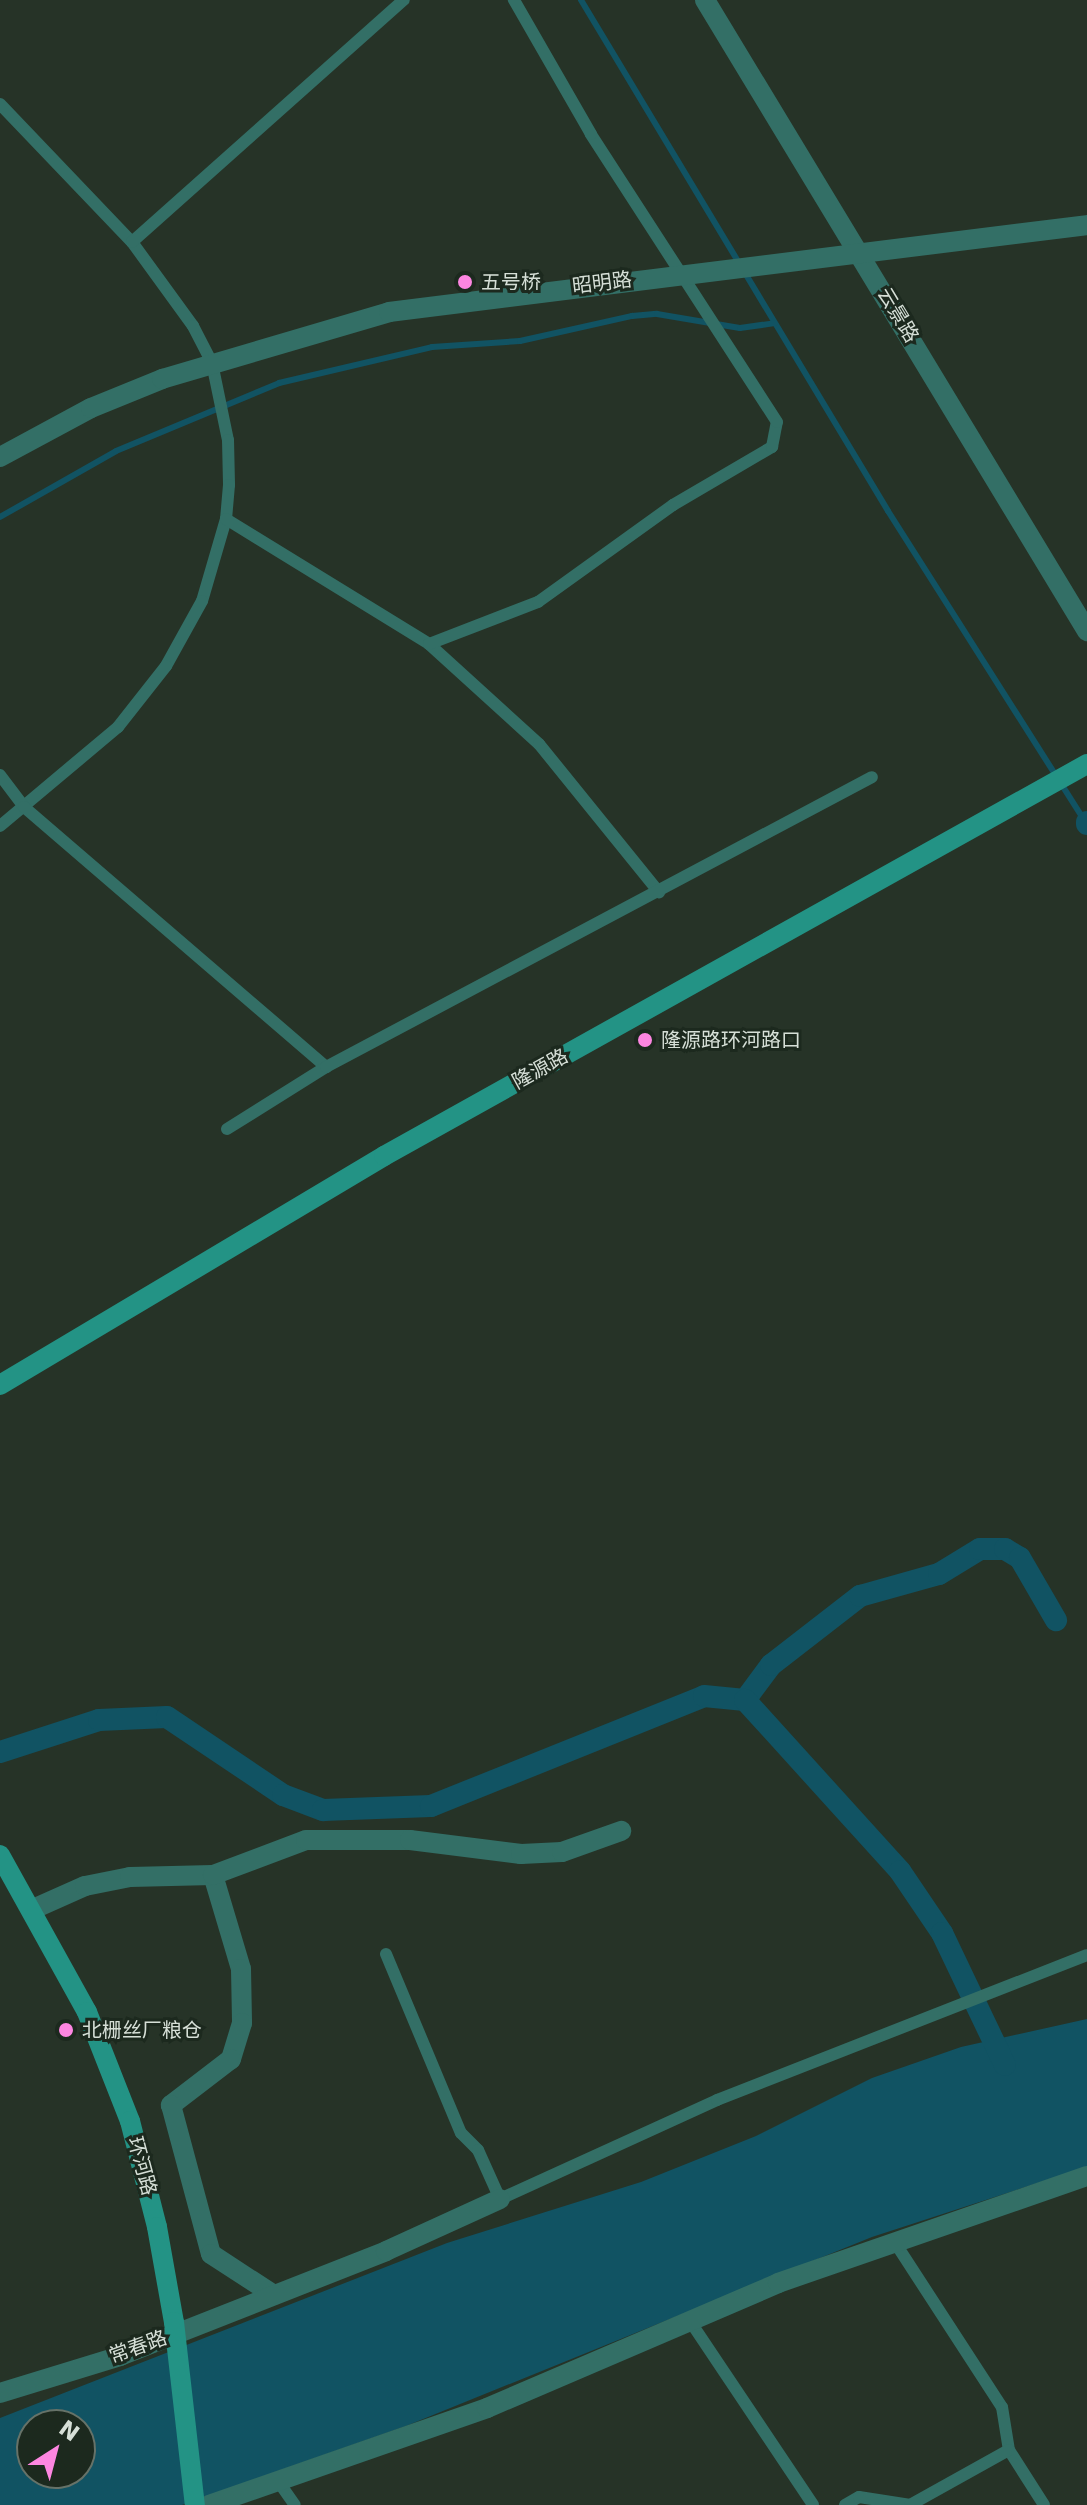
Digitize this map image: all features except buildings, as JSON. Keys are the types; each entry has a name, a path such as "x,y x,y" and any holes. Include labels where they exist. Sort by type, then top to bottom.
{"main road":[{"name":"隆源路","path":"0,1385 384,1156 1087,764"},
{"name":"环河路","path":"0,1855 87,2012 130,2121 147,2180 174,2322 195,2505"}],"street":[{"name":"云景路","path":"705,0 862,254 1087,631"},
{"name":"昭明路","path":"0,457 91,408 212,363 389,312 681,273 794,263 1087,225"},
{"path":"31,1910 85,1886 130,1877 213,1875 306,1840 410,1840 521,1854 562,1852 621,1831"},
{"path":"213,1875 241,1969 242,2023 231,2059 171,2105 211,2254 274,2295"},
{"path":"209,2505 487,2408 690,2321 894,2241 1087,2176"},
{"name":"常春路","path":"0,2393 120,2356 274,2295 500,2199"}],"lane":[{"path":"132,242 404,0"},
{"path":"429,644 538,602 673,505 772,447 777,422 681,273 514,0"},
{"path":"0,104 132,242 193,326 212,363 228,440 226,519 202,601 166,666 118,727 0,826"},
{"path":"226,519 429,644 539,744 659,892"},
{"path":"0,775 24,807 326,1067"},
{"path":"227,1129 326,1067 872,777"},
{"path":"386,1954 461,2133 478,2150 500,2199 717,2100 962,2001 1087,1955"},
{"path":"894,2241 1002,2407 1009,2450 1044,2505"},
{"path":"690,2321 813,2505"},
{"path":"845,2505 859,2497 910,2505 1009,2450"},
{"path":"278,2481 295,2505"}],"water":[{"path":"1087,2019 1087,2167 872,2237 406,2426 182,2505 0,2505 0,2418 16,2412 16,2489 96,2489 96,2409 23,2409 447,2243 641,2182 756,2136 872,2078 961,2047"}],"waterway":[{"path":"581,0 888,511 1086,823"},
{"path":"0,517 116,451 279,383 432,347 520,341 632,316 657,314 740,328 775,323"},
{"path":"745,1700 771,1665 860,1596 939,1574 980,1549 1005,1549 1020,1558 1056,1620"},
{"path":"0,1752 99,1720 167,1717 283,1795 323,1810 431,1806 704,1696 745,1700 900,1871 942,1933 1005,2065"}],"place":[{"name":"五号桥","path":"465,282"},
{"name":"隆源路环河路口","path":"645,1040"},
{"name":"北栅丝厂粮仓","path":"66,2030"}]}
